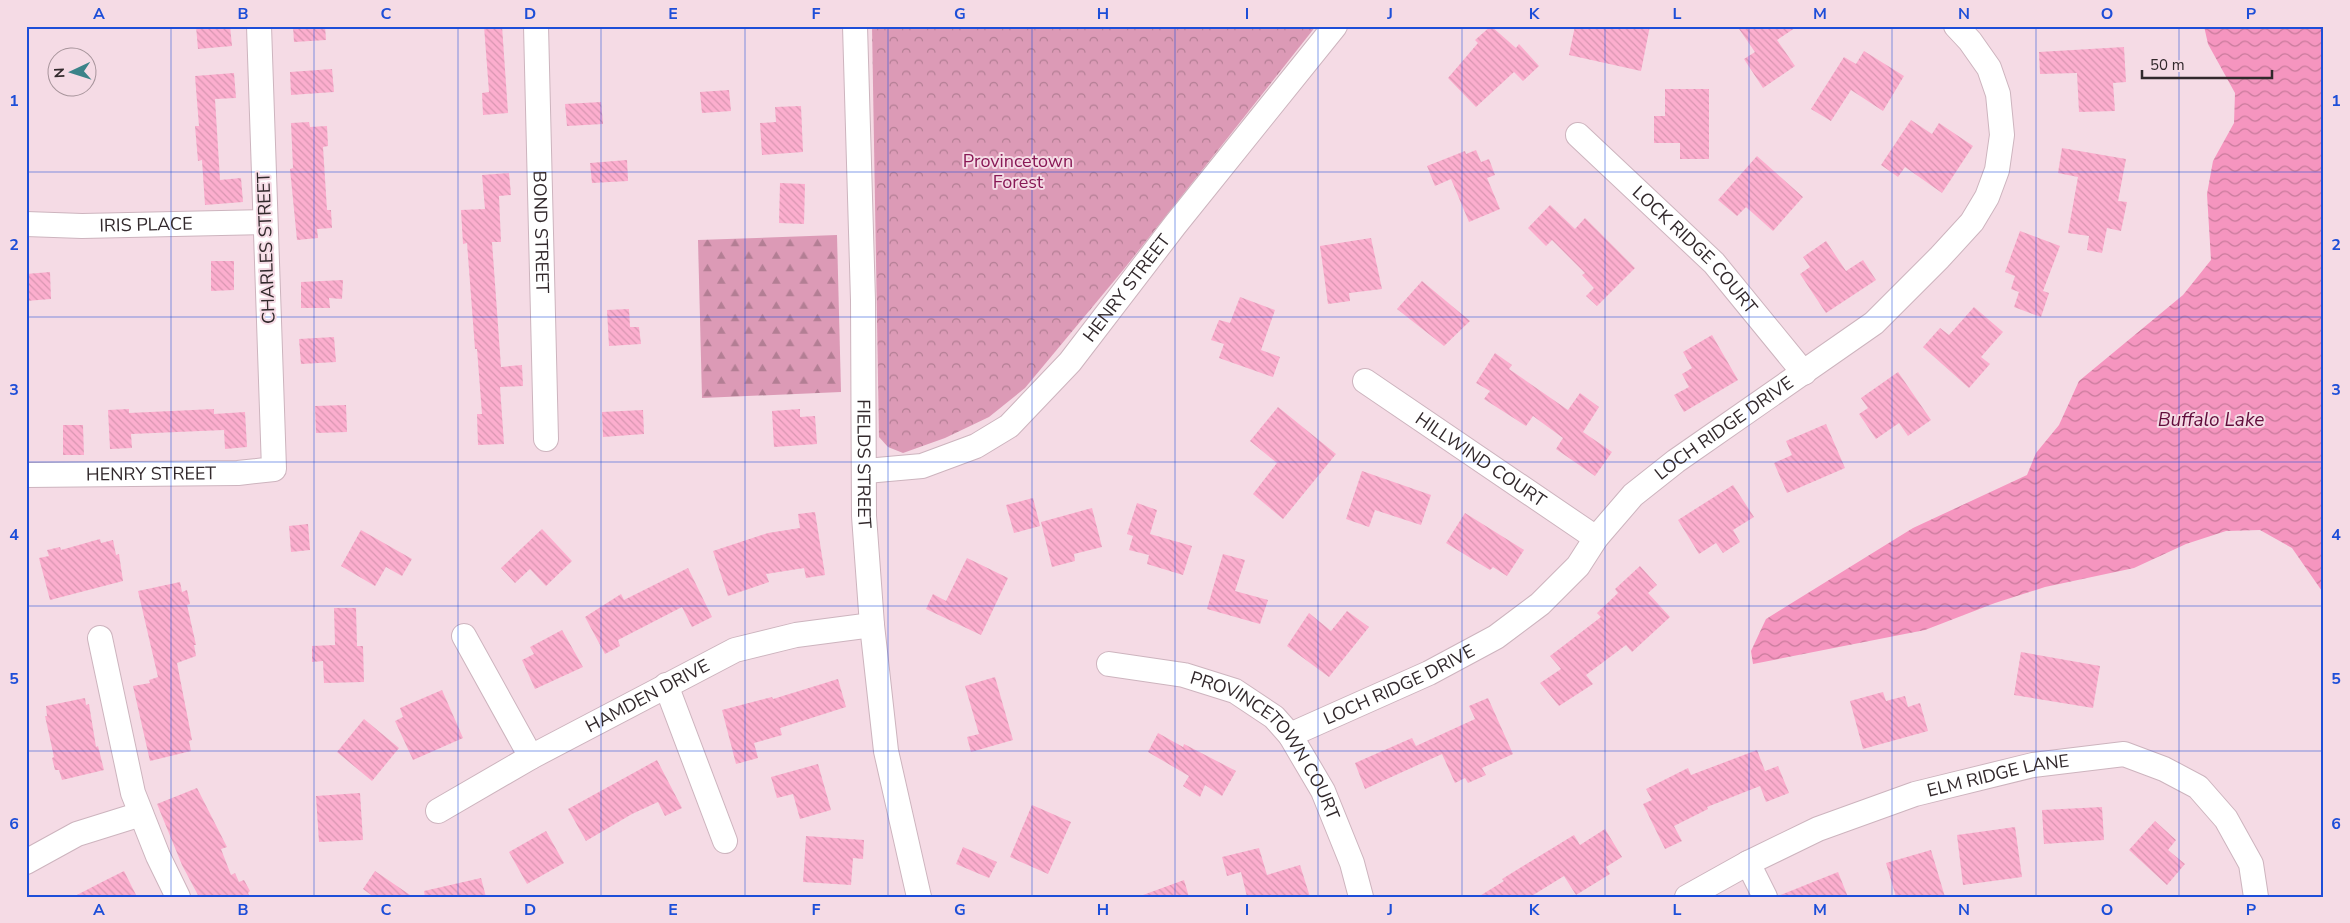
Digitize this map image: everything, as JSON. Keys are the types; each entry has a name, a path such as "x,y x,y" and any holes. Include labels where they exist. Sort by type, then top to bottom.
{"street":[{"name":"CHARLES STREET","path":"259,26 274,469"},
{"name":"BOND STREET","path":"536,26 546,439"},
{"name":"FIELDS STREET","path":"855,26 866,471 864,516 872,626 886,751 920,897"},
{"name":"HENRY STREET","path":"866,471 922,466 976,446 1009,426 1070,362 1175,225 1336,26"},
{"name":"LOCH RIDGE DRIVE","path":"1290,735 1429,673 1496,637 1540,604 1578,566 1596,538 1632,495 1676,461 1874,323 1972,222 1987,197 1997,170 2002,135 1998,94 1989,68 1970,41 1956,26"},
{"name":"LOCK RIDGE COURT","path":"1578,135 1714,263 1804,373"},
{"name":"IRIS PLACE","path":"26,224 82,226 265,222"},
{"name":"HILLWIND COURT","path":"1365,381 1596,538"},
{"name":"HENRY STREET","path":"26,475 238,473 274,469"},
{"name":"HAMDEN DRIVE","path":"438,811 531,756 736,650 796,635 872,626"},
{"path":"464,636 531,756"},
{"path":"100,638 133,793 158,856 178,897"},
{"name":"PROVINCETOWN COURT","path":"1109,664 1184,676 1235,691 1274,718 1290,735 1323,791 1352,863 1361,897"},
{"path":"666,685 725,841"},
{"name":"ELM RIDGE LANE","path":"1686,897 1748,863 1818,829 1915,794 2033,765 2124,754 2164,769 2198,787 2226,819 2251,864 2256,897"},
{"path":"26,862 77,834 141,814"},
{"path":"1748,863 1765,897"}],"green space":[{"name":"Provincetown Forest","path":"872,26 1316,26 1124,269 1025,388 989,417 945,438 903,453 888,447 879,437"},
{"path":"837,235 841,392 702,398 698,240"}],"water":[{"name":"Buffalo Lake","path":"2204,26 2324,26 2324,594 2292,548 2260,530 2226,531 2186,544 2134,568 2045,587 1995,603 1925,630 1753,664 1751,651 1766,619 1913,528 2027,475 2036,453 2059,425 2079,381 2183,295 2211,260 2207,194 2213,161 2234,123 2235,93 2208,44"}],"building":[{"path":"196,26 230,26 232,46 198,49"},
{"path":"293,26 325,26 326,40 294,42"},
{"path":"484,26 502,26 508,113 483,115 482,93 489,92"},
{"path":"1491,26 1516,48 1519,44 1539,66 1523,81 1514,72 1476,107 1448,78 1478,43 1475,40"},
{"path":"1575,26 1650,26 1641,71 1569,55"},
{"path":"1737,26 1798,26 1777,40 1795,66 1763,88 1744,59 1755,52"},
{"path":"2124,47 2126,82 2113,83 2115,111 2079,112 2077,73 2040,74 2039,52"},
{"path":"1864,51 1904,76 1883,111 1851,90 1831,121 1811,109 1844,57 1856,64"},
{"path":"332,69 334,92 291,95 290,72"},
{"path":"234,73 236,98 215,99 220,180 241,178 243,202 205,205 202,160 198,161 195,126 199,126 195,76"},
{"path":"1665,89 1709,89 1709,159 1680,159 1680,143 1654,143 1654,116 1665,116"},
{"path":"729,90 731,111 702,113 700,92"},
{"path":"601,102 603,124 567,126 565,104"},
{"path":"801,106 803,152 762,155 760,123 776,122 775,107"},
{"path":"1911,120 1932,134 1939,123 1973,146 1942,193 1905,167 1898,177 1881,165"},
{"path":"309,122 310,127 327,126 328,146 323,147 327,210 331,210 332,228 317,229 318,238 297,240 290,169 293,168 291,123"},
{"path":"2062,148 2126,159 2118,201 2127,202 2121,231 2107,228 2102,253 2087,250 2089,236 2068,233 2078,177 2058,173"},
{"path":"1476,150 1481,162 1489,159 1495,175 1487,178 1500,209 1469,222 1451,179 1435,186 1427,166 1465,151 1466,154"},
{"path":"1757,156 1803,197 1773,231 1746,207 1737,216 1718,200"},
{"path":"627,160 628,181 592,183 590,163"},
{"path":"509,173 511,195 499,196 501,242 492,242 501,367 522,365 523,386 500,387 504,444 478,445 477,414 482,414 467,243 463,244 461,210 485,209 482,175"},
{"path":"780,183 805,184 804,224 779,223"},
{"path":"1550,205 1575,229 1585,218 1635,268 1597,306 1586,296 1594,288 1582,275 1585,273 1552,240 1546,246 1528,228"},
{"path":"2020,231 2060,246 2043,291 2049,293 2041,317 2014,307 2019,292 2011,289 2015,276 2005,272"},
{"path":"1371,238 1382,289 1349,293 1350,301 1328,304 1320,246"},
{"path":"1826,241 1846,271 1863,260 1876,280 1826,313 1800,274 1810,267 1803,257"},
{"path":"211,261 234,261 234,290 211,291"},
{"path":"50,272 51,299 26,301 26,274"},
{"path":"343,280 342,299 329,298 330,308 301,308 301,282"},
{"path":"1422,281 1470,321 1444,346 1397,309"},
{"path":"1240,297 1275,310 1261,350 1280,357 1273,377 1219,358 1224,344 1211,340 1219,320 1230,323"},
{"path":"1974,307 2003,332 1981,357 1990,364 1969,388 1923,347 1940,328 1949,335"},
{"path":"629,309 630,327 639,327 641,344 609,346 607,310"},
{"path":"1712,335 1738,380 1684,412 1674,395 1689,387 1682,374 1692,368 1683,352"},
{"path":"334,337 336,362 301,364 299,339"},
{"path":"1495,353 1512,365 1509,369 1568,410 1580,393 1599,407 1583,432 1612,452 1595,476 1556,449 1563,438 1533,416 1526,426 1484,399 1490,391 1476,383"},
{"path":"1898,372 1931,420 1908,436 1899,423 1876,439 1859,414 1868,408 1861,398"},
{"path":"346,405 347,432 316,433 315,406"},
{"path":"1278,407 1336,454 1283,519 1253,494 1277,463 1250,441"},
{"path":"129,409 129,413 214,409 214,414 245,412 247,447 225,449 224,430 131,434 132,448 110,449 108,410"},
{"path":"800,409 800,417 815,416 817,444 774,447 772,411"},
{"path":"643,410 644,434 603,437 602,412"},
{"path":"1826,424 1845,468 1787,493 1774,463 1792,455 1786,441"},
{"path":"63,425 83,425 84,455 63,455"},
{"path":"1362,471 1431,495 1421,525 1375,510 1369,527 1346,519"},
{"path":"1733,485 1754,517 1733,530 1740,542 1723,553 1716,543 1699,554 1678,520"},
{"path":"1033,498 1040,526 1014,533 1006,505"},
{"path":"1137,503 1157,510 1150,534 1192,546 1183,575 1147,564 1149,555 1129,550 1133,536 1127,534"},
{"path":"1092,508 1102,547 1074,554 1075,561 1052,567 1041,522"},
{"path":"815,512 825,575 806,578 804,568 766,574 769,582 728,596 713,551 768,533 800,528 798,514"},
{"path":"1465,513 1524,550 1507,576 1493,567 1490,570 1446,543"},
{"path":"308,524 310,550 291,552 289,526"},
{"path":"542,529 572,561 546,586 530,569 515,583 501,568"},
{"path":"361,530 412,559 402,576 386,567 375,586 341,566"},
{"path":"100,539 101,543 113,540 116,555 119,554 123,581 50,600 39,558 49,556 47,550 60,547 61,550"},
{"path":"1223,554 1245,560 1235,591 1268,600 1260,624 1207,609"},
{"path":"967,558 1008,578 981,635 926,609 933,594 946,601"},
{"path":"1640,566 1657,585 1648,593 1670,617 1632,652 1626,645 1586,675 1593,684 1559,706 1540,683 1561,669 1550,656 1601,617 1597,613 1618,593 1615,589"},
{"path":"688,568 712,617 692,627 682,607 618,640 620,646 605,654 585,617 621,594 624,600"},
{"path":"180,582 182,592 187,590 190,604 187,605 196,645 194,645 196,656 177,663 192,740 189,741 191,751 150,761 133,686 150,683 149,680 158,677 138,591"},
{"path":"334,608 356,608 357,646 363,646 364,682 324,683 323,661 312,662 312,646 335,645"},
{"path":"1347,611 1369,627 1329,677 1287,646 1309,613 1331,631"},
{"path":"562,630 583,667 535,689 522,660 534,654 530,647"},
{"path":"2021,652 2100,666 2093,708 2014,695"},
{"path":"995,677 1013,740 971,752 967,737 979,734 965,686"},
{"path":"838,679 846,707 780,728 782,735 754,743 758,758 736,764 722,710 772,697 773,699"},
{"path":"442,690 463,738 413,760 395,721 403,717 400,708"},
{"path":"1883,692 1886,701 1905,696 1908,707 1920,703 1928,731 1863,749 1850,701"},
{"path":"85,698 86,705 89,704 96,747 98,746 104,770 62,780 59,770 55,770 52,758 54,757 45,716 47,716 46,706"},
{"path":"1488,698 1513,754 1482,768 1486,775 1468,783 1465,778 1455,783 1442,754 1365,789 1355,763 1412,738 1416,746 1475,719 1469,706"},
{"path":"364,719 399,748 372,781 337,752"},
{"path":"1158,733 1183,747 1184,744 1236,771 1222,796 1205,785 1200,797 1183,786 1189,776 1148,752"},
{"path":"1757,750 1765,771 1778,766 1789,793 1766,802 1760,786 1707,807 1708,809 1674,826 1682,841 1665,849 1643,804 1652,800 1646,789 1688,768 1691,775"},
{"path":"657,760 682,808 665,816 658,802 632,814 586,841 568,809"},
{"path":"818,764 831,810 800,819 793,794 777,798 771,777"},
{"path":"197,788 227,847 221,849 231,875 235,873 239,882 244,880 250,891 248,893 250,897 199,897 182,865 157,804"},
{"path":"360,793 363,840 319,842 316,796"},
{"path":"1032,805 1071,822 1048,874 1010,857"},
{"path":"2102,807 2104,840 2044,844 2042,810"},
{"path":"2155,821 2176,840 2168,850 2185,864 2167,885 2129,850"},
{"path":"2015,827 2022,877 1963,885 1957,835"},
{"path":"1605,829 1622,857 1606,867 1610,874 1576,895 1564,876 1530,897 1478,897 1504,881 1502,879 1574,835 1580,845"},
{"path":"546,831 564,863 527,884 509,852"},
{"path":"806,836 864,840 863,859 853,858 851,885 803,882"},
{"path":"963,847 997,862 989,878 956,864"},
{"path":"1259,848 1267,875 1300,865 1310,897 1247,897 1241,872 1227,876 1222,857"},
{"path":"1931,850 1945,897 1896,897 1886,863"},
{"path":"124,871 137,897 73,897 102,882"},
{"path":"375,871 413,897 374,897 363,889"},
{"path":"1838,872 1848,897 1778,896"},
{"path":"481,878 486,897 425,897 424,891"},
{"path":"1184,880 1189,897 1144,897 1143,895"}]}
